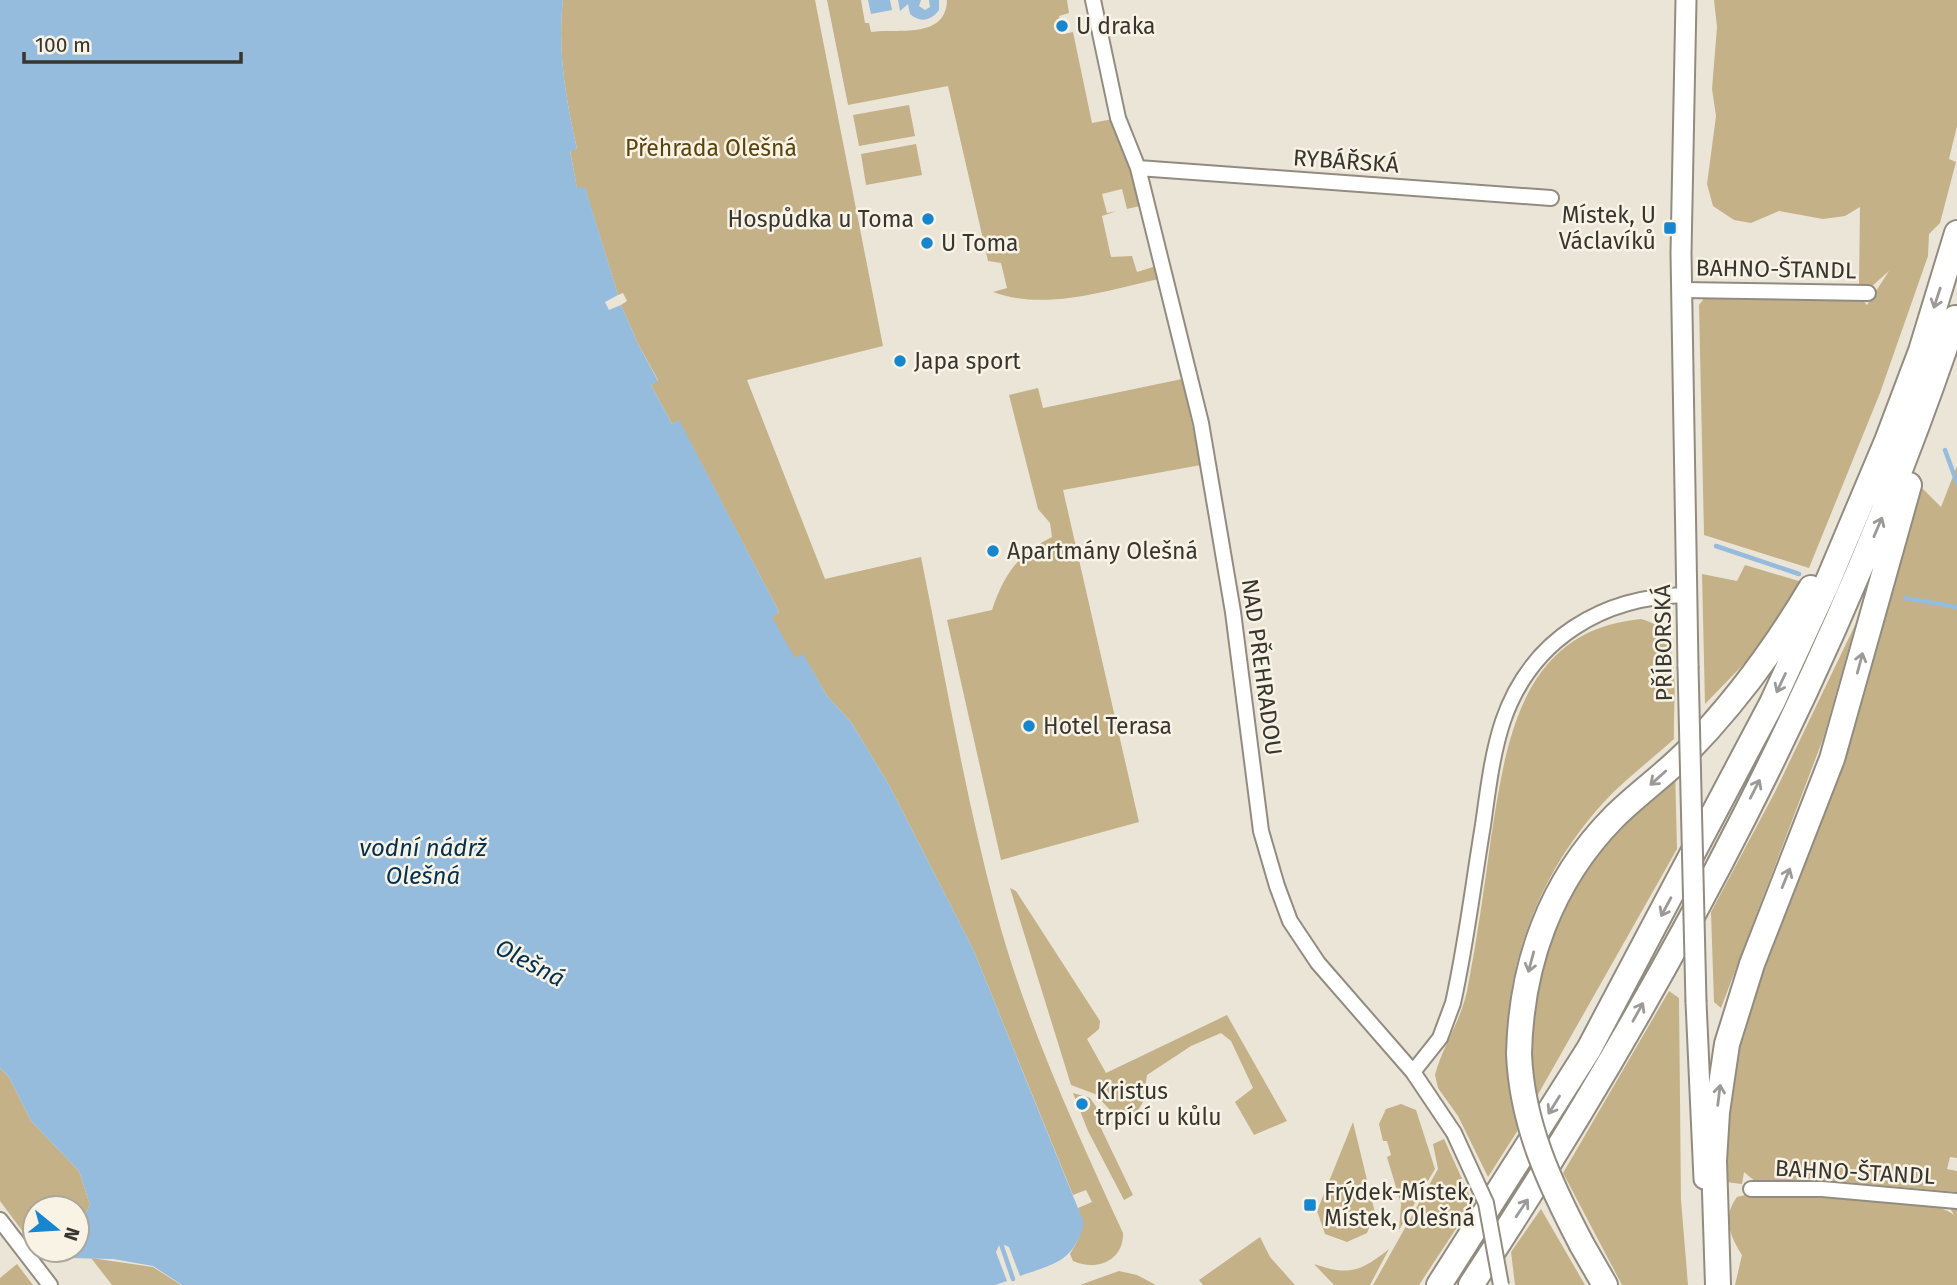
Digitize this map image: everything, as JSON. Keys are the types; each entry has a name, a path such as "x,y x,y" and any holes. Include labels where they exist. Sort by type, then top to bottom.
{"highway":[{"path":"1439,1285 1589,1049 1772,702 1825,588 1887,441 1921,351 1957,233"},
{"path":"1471,1285 1612,1061 1677,943 1776,748 1848,598 1885,509 1956,315"},
{"path":"1718,1285 1714,1161 1717,1112 1727,1044 1752,964 1832,759 1956,315"},
{"path":"1605,1285 1548,1178 1531,1133 1522,1094 1519,1054 1527,976 1542,926 1566,879 1597,836 1684,755 1752,676 1828,560 1887,441"}],"main road":[{"name":"PŘÍBORSKÁ","path":"1686,0 1683,290 1688,666 1700,1128 1711,1285"}],"street":[{"name":"NAD PŘEHRADOU","path":"1093,0 1118,118 1138,168 1203,435 1233,612 1261,831 1277,886 1290,921 1318,963 1413,1072 1454,1133 1486,1203 1501,1285"},
{"name":"RYBÁŘSKÁ","path":"1138,168 1551,198"},
{"name":"BAHNO-ŠTANDL","path":"1683,290 1868,293"},
{"path":"1413,1072 1440,1038 1453,1003 1497,746 1510,704 1520,684 1550,645 1575,625 1604,610 1638,599 1687,595"},
{"name":"BAHNO-ŠTANDL","path":"1751,1189 1822,1189 1957,1200"},
{"path":"0,1220 50,1285"}],"green space":[{"name":"Přehrada Olešná","path":"563,0 815,0 883,346 747,380 825,579 921,557 975,823 1008,953 1053,1075 1123,1233 1119,1250 1114,1257 1100,1264 1073,1261 1070,1254 1079,1237 1081,1226 1078,1208 1092,1202 1086,1190 1073,1195 973,949 889,785 851,722 827,696 803,655 795,659 771,617 779,612 679,421 672,424 651,385 658,380 621,305 627,301 623,293 618,295 585,188 577,189 570,150 577,149 562,56"},
{"path":"827,0 861,0 865,23 869,23 871,32 929,27 945,13 947,0 1067,0 1069,13 1059,16 1064,34 1073,32 1092,123 1118,118 1140,206 1127,209 1122,189 1102,194 1107,213 1117,211 1102,216 1111,257 1132,256 1137,272 1156,266 1159,279 1054,299 1033,300 993,292 1007,288 1001,263 988,261 948,86 848,105"},
{"path":"1714,0 1957,0 1957,126 1949,159 1956,162 1940,223 1929,234 1928,256 1880,393 1809,568 1704,535 1699,305 1705,297 1861,298 1867,305 1889,271 1871,287 1859,285 1860,207 1845,216 1823,219 1779,211 1751,223 1734,220 1713,206 1707,184 1716,116 1712,89 1717,27"},
{"path":"909,105 915,136 859,146 853,115"},
{"path":"916,144 922,175 866,185 861,154"},
{"path":"1182,379 1201,465 1063,490 1139,822 1001,860 947,620 992,610 1014,566 1030,551 1052,537 1050,523 1038,509 1009,395 1038,388 1043,408"},
{"path":"1957,466 1957,1158 1950,1157 1947,1169 1957,1171 1957,1192 1811,1179 1756,1182 1744,1172 1742,1184 1725,1182 1732,1079 1743,1025 1859,706 1922,488 1941,507"},
{"path":"1745,565 1802,582 1771,636 1705,704 1702,574 1737,581"},
{"path":"1641,619 1653,623 1663,631 1671,649 1674,675 1674,739 1603,803 1575,838 1552,875 1533,915 1519,956 1510,999 1507,1043 1509,1087 1518,1130 1488,1177 1458,1116 1438,1088 1435,1075 1467,991 1497,801 1513,729 1527,696 1545,668 1569,644 1601,628"},
{"path":"1856,623 1823,739 1721,1008 1714,1002 1711,912 1775,792"},
{"path":"1675,769 1677,849 1536,1098 1532,1054 1535,988 1559,912 1618,821"},
{"path":"1010,888 1016,891 1100,1021 1099,1029 1087,1039 1106,1073 1227,1015 1287,1121 1254,1135 1235,1102 1253,1088 1231,1041 1221,1033 1191,1046 1147,1075 1143,1102 1134,1117 1112,1112 1095,1094 1071,1085"},
{"path":"1669,991 1679,998 1681,1200 1688,1285 1622,1285 1563,1173"},
{"path":"0,1068 9,1077 31,1121 79,1171 86,1194 21,1194 21,1229 0,1201"},
{"path":"1073,1093 1090,1098 1104,1118 1098,1122 1133,1195 1124,1200 1088,1131"},
{"path":"1401,1104 1416,1110 1435,1169 1399,1230 1401,1204 1387,1157 1391,1155 1387,1141 1383,1141 1379,1124 1386,1109"},
{"path":"1353,1122 1375,1213 1367,1233 1347,1242 1325,1234 1317,1211"},
{"path":"1444,1139 1473,1203 1419,1285 1373,1285 1438,1169 1433,1144"},
{"path":"1749,1194 1888,1198 1939,1207 1954,1215 1950,1208 1942,1205 1957,1204 1957,1285 1735,1285 1742,1255 1731,1234 1730,1212 1737,1197"},
{"path":"1541,1209 1585,1285 1515,1285 1511,1252"},
{"path":"1260,1237 1270,1257 1295,1285 1203,1285 1199,1280"},
{"path":"1389,1249 1370,1285 1334,1285 1314,1264 1336,1270 1354,1270 1370,1263"},
{"path":"91,1258 153,1267 181,1285 112,1285"},
{"path":"17,1264 33,1285 0,1285 0,1278"},
{"path":"1119,1271 1137,1275 1156,1285 1080,1285"}],"water":[{"name":"vodní nádrž Olešná","path":"0,0 563,0 561,38 564,75 577,149 570,151 577,188 585,187 618,295 605,302 609,310 621,305 658,381 651,385 672,424 679,420 779,612 772,617 795,658 803,654 827,696 851,722 889,785 973,949 1084,1223 1075,1246 1061,1260 1020,1276 1009,1247 1000,1243 996,1252 1007,1281 995,1285 182,1285 153,1266 113,1259 91,1259 91,1194 86,1194 79,1171 31,1121 9,1077 0,1068"},
{"path":"868,0 890,0 892,10 871,14"},
{"path":"898,0 921,0 919,6 925,10 930,7 929,0 939,0 939,10 929,18 921,20 910,14 908,4 900,11"}],"waterway":[{"path":"1945,450 1957,483"},
{"path":"1716,546 1799,574"},
{"path":"1905,598 1957,607"},
{"name":"Olešná","path":"999,1238 1013,1279"}],"place":[{"name":"U draka","path":"1062,26"},
{"name":"Hospůdka u Toma","path":"928,219"},
{"name":"Místek, U Václavíků","path":"1670,228"},
{"name":"U Toma","path":"927,243"},
{"name":"Japa sport","path":"900,361"},
{"name":"Apartmány Olešná","path":"993,551"},
{"name":"Hotel Terasa","path":"1029,726"},
{"name":"Kristus trpící u kůlu","path":"1082,1104"},
{"name":"Frýdek-Místek, Místek, Olešná","path":"1310,1205"}]}
